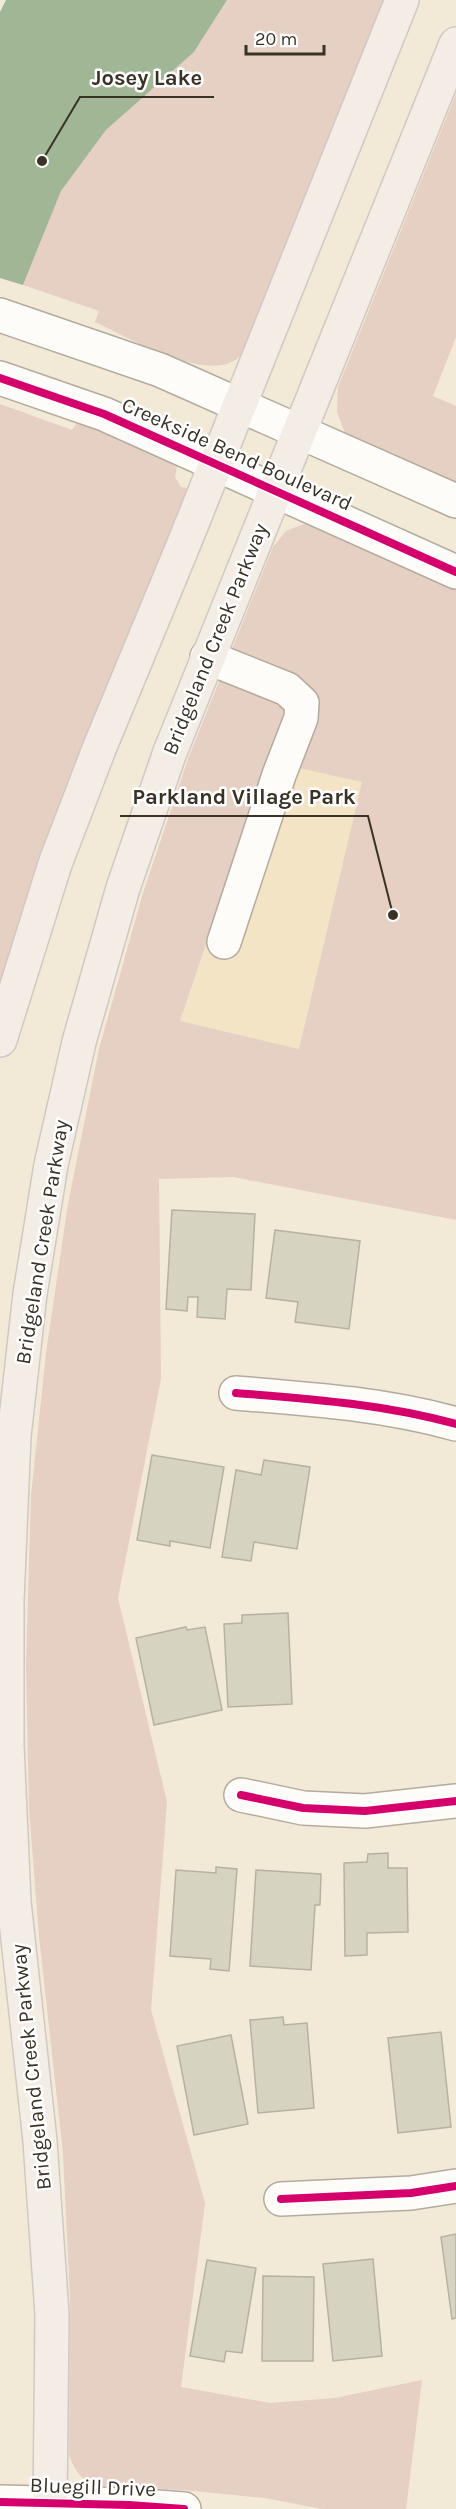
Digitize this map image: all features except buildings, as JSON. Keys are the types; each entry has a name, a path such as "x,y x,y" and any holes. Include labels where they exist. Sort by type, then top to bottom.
{"main road":[{"path":"0,1040 67,833 99,749 216,465 402,0"},
{"name":"Bridgeland Creek Parkway","path":"51,2506 52,2314 40,2141 14,1902 7,1746 7,1600 14,1436 30,1294 51,1165 79,1041 123,888 170,752 456,44"}],"street":[{"name":"Creekside Bend Boulevard","path":"0,315 160,370 456,501"},
{"name":"Creekside Bend Boulevard","path":"0,378 104,414 456,572"},
{"path":"207,657 287,689 302,703 301,717 279,775 224,942"},
{"path":"236,1393 334,1401 414,1412 456,1424"},
{"path":"241,1795 303,1808 365,1811 456,1801"},
{"path":"281,2199 411,2193 456,2186"},
{"name":"Bluegill Drive","path":"0,2502 51,2506 184,2509"}],"shaded area":[{"path":"6,0 227,0 194,52 106,130 61,191 23,285 0,278 0,12"},
{"path":"227,0 387,0 251,339 238,358 224,365 207,365 187,362 146,347 95,322 99,311 23,285 61,191 106,130 194,52"},
{"path":"456,94 456,337 433,396 456,406 456,484 345,433 337,412 338,387"},
{"path":"0,404 72,430 78,422 177,466 175,477 181,487 188,488 185,507 0,1004"},
{"path":"304,524 323,525 456,583 456,1220 233,1177 159,1179 161,1379 118,1598 167,1802 151,2010 205,2203 181,2387 270,2403 335,2398 422,2380 406,2509 323,2509 264,2498 184,2490 100,2486 84,2479 74,2466 69,2455 70,2298 63,2153 39,1936 29,1808 26,1665 31,1496 46,1353 68,1204 99,1049 143,893 188,759 273,547 286,531","holes":["268,761 362,782 299,1049 180,1021"]},
{"path":"268,761 362,781 299,1049 180,1022"}],"cycle path":[{"path":"0,378 104,414 456,572"},
{"path":"236,1393 375,1407 456,1424"},
{"path":"241,1795 303,1808 365,1811 456,1801"},
{"path":"281,2199 411,2193 456,2186"},
{"path":"0,2502 129,2505 184,2509"}],"place":[{"name":"Josey Lake","path":"42,161"},
{"name":"Parkland Village Park","path":"393,915"}]}
